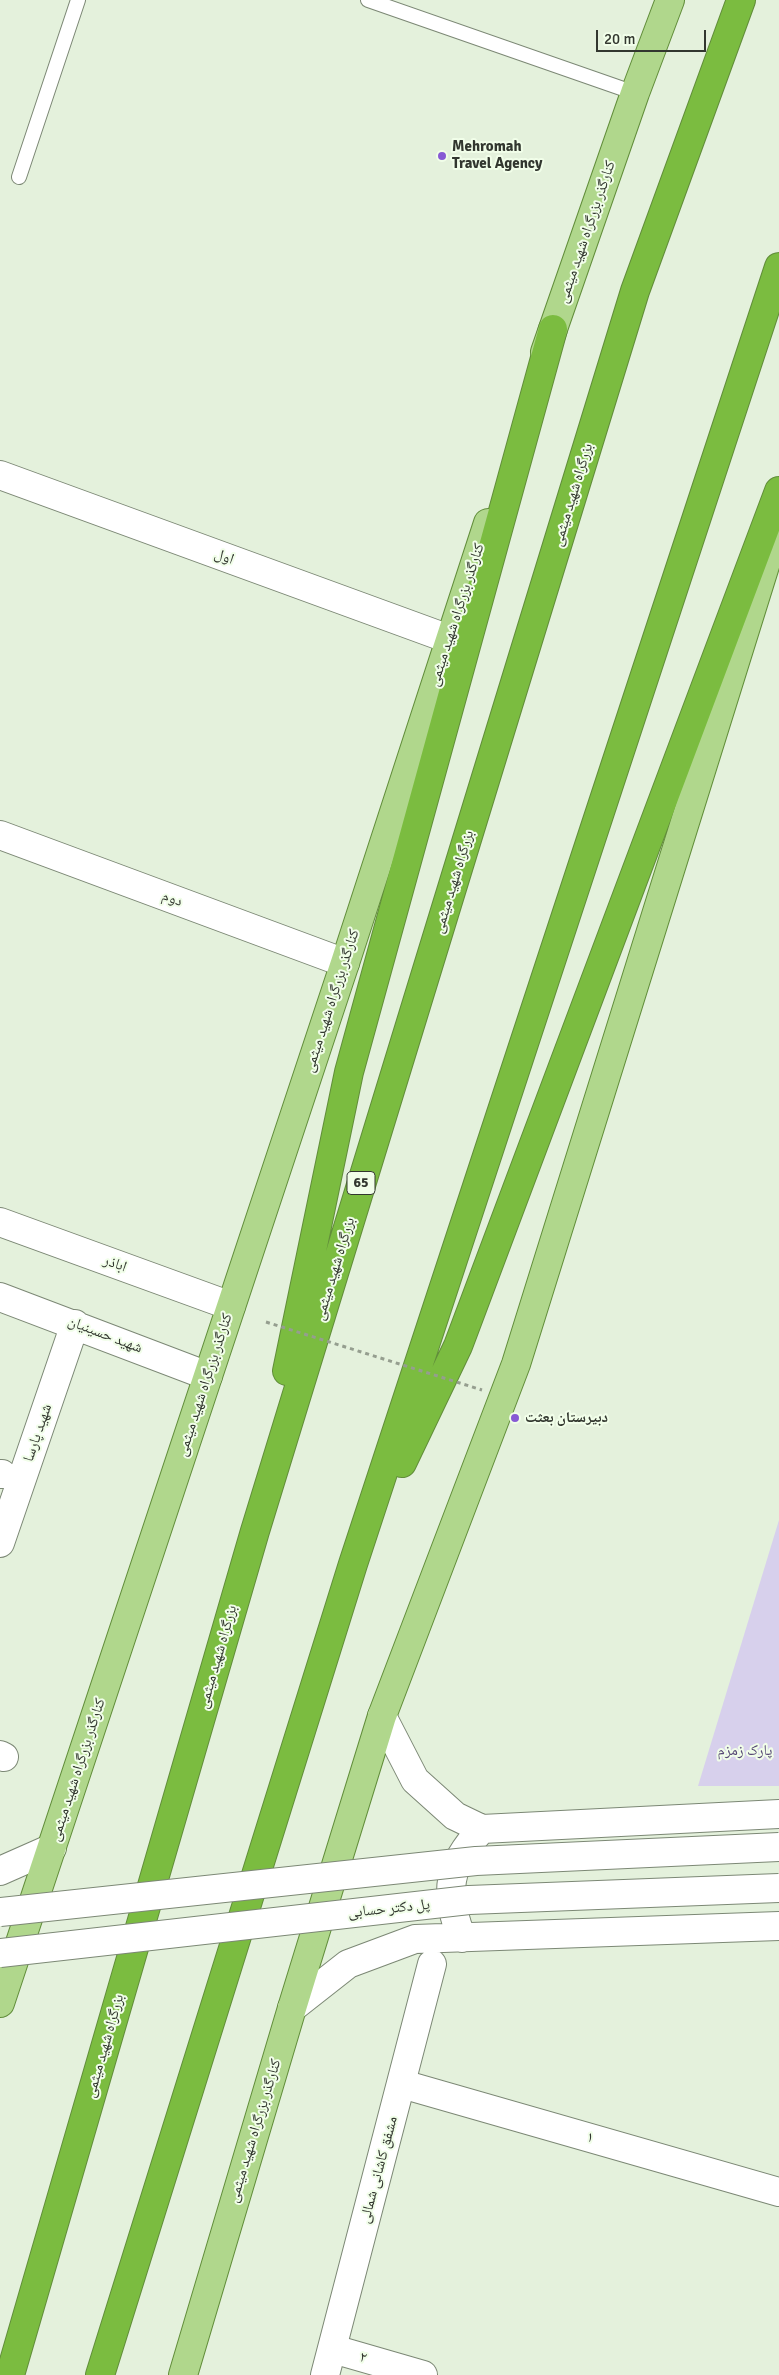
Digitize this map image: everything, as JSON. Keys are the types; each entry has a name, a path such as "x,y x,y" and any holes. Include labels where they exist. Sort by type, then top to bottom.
{"highway":[{"name":"بزرگراه شهید میثمی","path":"10,2375 255,1531 635,291 741,0"},
{"path":"100,2375 354,1564 779,268"},
{"path":"255,1531 349,1072 553,328"},
{"path":"354,1564 458,1346 779,491"}],"main road":[{"name":"کنارگذر بزرگراه شهید میثمی","path":"0,2003 345,963 449,639 553,328 635,93 670,0"},
{"name":"اول","path":"0,475 449,639"},
{"name":"کنارگذر بزرگراه شهید میثمی","path":"183,2375 292,2008 382,1716 516,1364 779,521"},
{"name":"دوم","path":"0,835 345,963"},
{"name":"اباذر","path":"0,1222 231,1306"},
{"name":"شهید حسینیان","path":"0,1297 208,1376"},
{"name":"شهید پارسا","path":"0,1543 75,1324"},
{"path":"382,1716 415,1780 455,1816 482,1829 779,1814"},
{"path":"462,1938 453,1915 450,1891 454,1868 466,1846 482,1829"},
{"path":"0,1912 476,1861 779,1847"},
{"path":"0,1870 52,1848"},
{"name":"پل دکتر حسابی","path":"0,1954 469,1900 779,1888"},
{"path":"292,2008 348,1964 415,1939 779,1926"},
{"name":"مشفق کاشانی شمالی","path":"325,2375 432,1964"},
{"name":"۱","path":"402,2084 779,2192"},
{"name":"۲","path":"333,2349 423,2375"}],"lane":[{"path":"19,177 78,0"},
{"path":"368,0 635,93"}],"path":[{"path":"266,1322 482,1390"}],"green space":[{"name":"پارک زمزم","path":"779,1520 779,1786 698,1786"}],"place":[{"name":"Mehromah Travel Agency","path":"442,156"},
{"name":"دبیرستان بعثت","path":"515,1418"}]}
